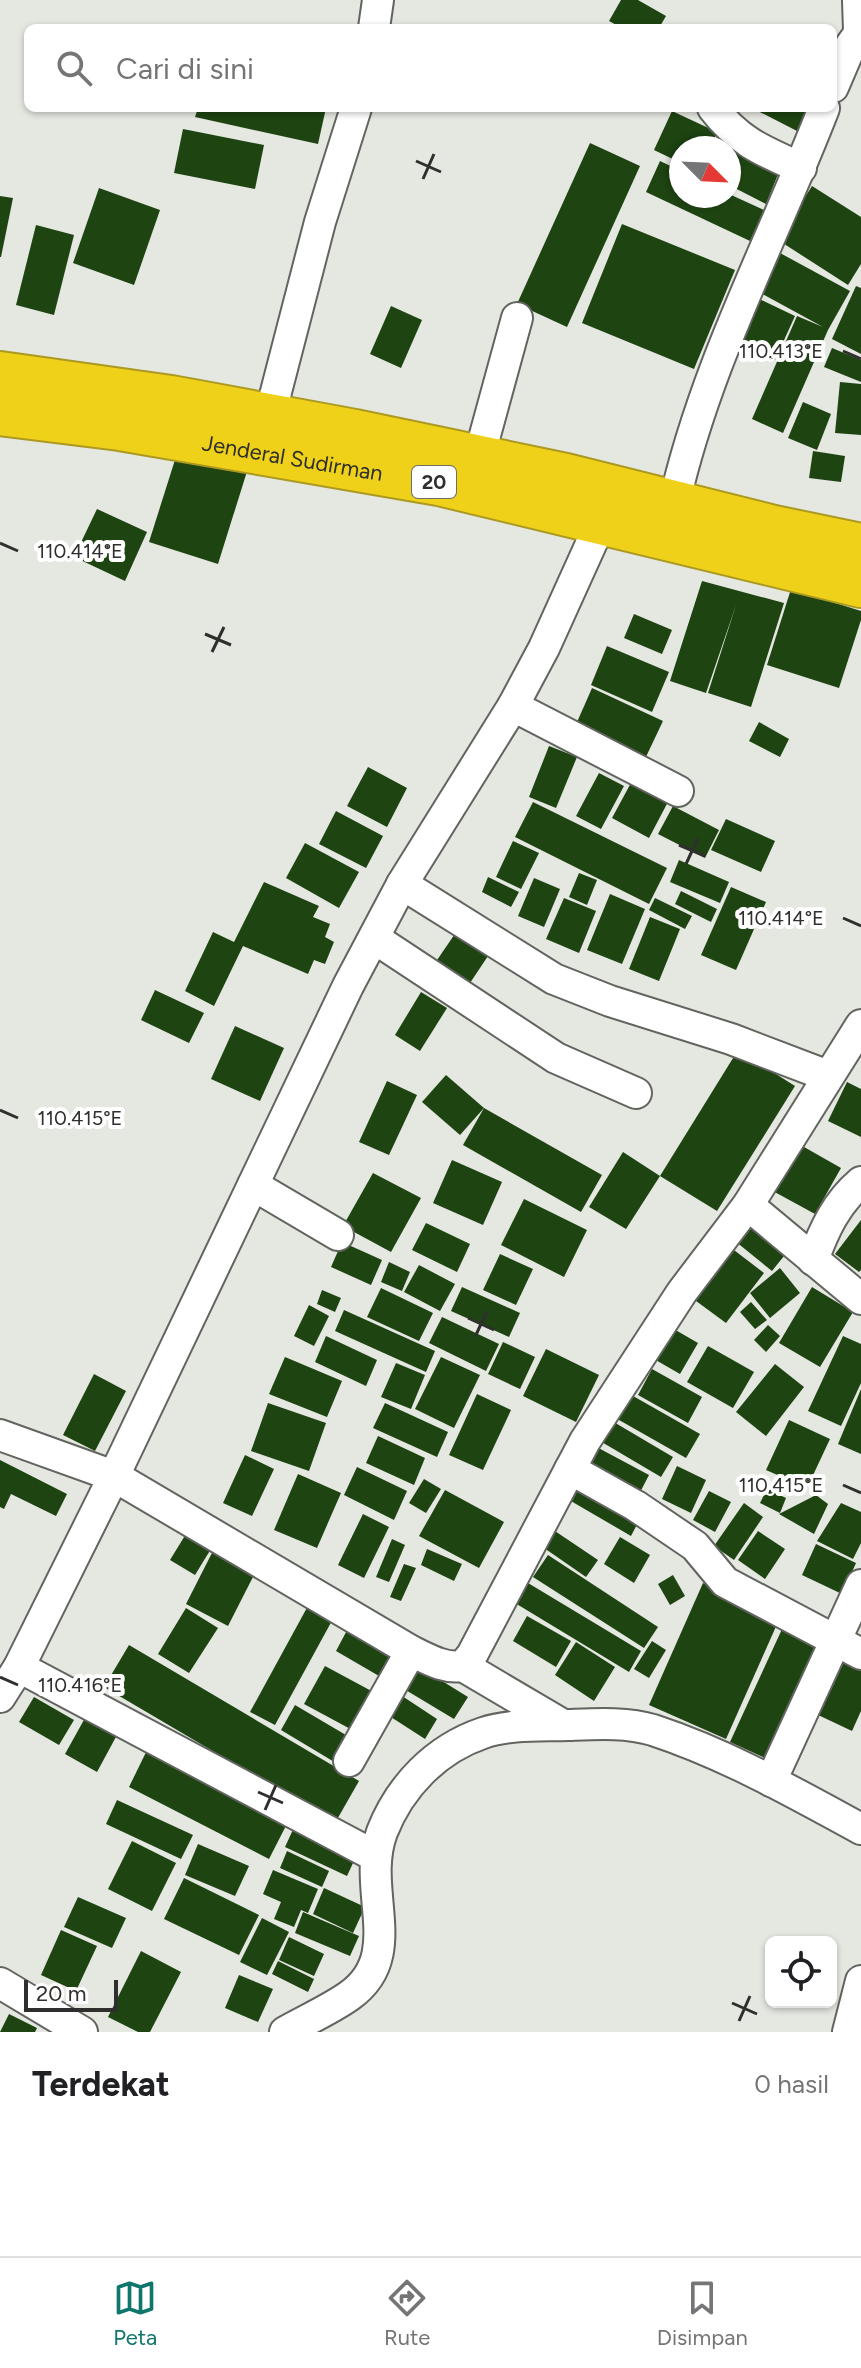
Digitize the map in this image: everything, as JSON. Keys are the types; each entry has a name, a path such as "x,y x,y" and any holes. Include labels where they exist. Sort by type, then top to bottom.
{"highway":[{"name":"Jenderal Sudirman","path":"0,374 270,415 566,476 861,546"},
{"name":"Jenderal Sudirman","path":"0,413 120,428 439,483 861,585"}],"street":[{"path":"375,24 378,0"},
{"path":"837,79 860,31 858,0"},
{"path":"270,415 320,222 355,112"},
{"path":"716,112 732,132 765,152 801,168"},
{"path":"674,504 682,465 710,381 822,112"},
{"path":"479,457 517,318"},
{"path":"0,1697 19,1667 114,1476 374,938 402,884 513,706 601,522"},
{"path":"513,706 678,791"},
{"path":"402,884 554,979 610,1001 731,1039 828,1076"},
{"path":"374,938 556,1058 636,1093"},
{"path":"0,1435 114,1476 411,1651 452,1668 463,1666 472,1655 585,1441 682,1292 748,1205 861,1025"},
{"path":"813,1260 844,1196 861,1182"},
{"path":"253,1185 338,1235"},
{"path":"748,1205 861,1299"},
{"path":"570,1469 636,1506 695,1546 725,1582 848,1647"},
{"path":"771,1781 809,1703 848,1647 861,1585"},
{"path":"349,1761 411,1651"},
{"path":"463,1666 563,1725"},
{"path":"19,1667 375,1856"},
{"path":"285,2032 350,1995 370,1975 380,1947 374,1886 375,1856 395,1804 412,1780 434,1759 484,1733 563,1725 624,1725 650,1729 727,1758 861,1829"},
{"path":"848,2032 861,1981"},
{"path":"0,1983 82,2032"}],"building":[{"path":"621,0 638,0 666,16 661,24 615,24 609,21"},
{"path":"197,112 325,112 318,144 195,117"},
{"path":"672,112 717,132 715,136 669,136 669,157 654,150"},
{"path":"760,112 806,112 797,131"},
{"path":"183,129 264,145 255,189 174,173"},
{"path":"590,143 640,166 567,327 517,304"},
{"path":"741,145 781,167 766,204 741,191"},
{"path":"660,161 669,165 669,203 646,192"},
{"path":"812,186 861,217 861,264 848,285 778,240"},
{"path":"99,188 160,210 134,285 73,263"},
{"path":"0,196 13,198 1,257 0,257"},
{"path":"741,199 764,210 750,241 680,208 741,208"},
{"path":"622,224 735,270 694,369 582,323"},
{"path":"36,225 74,235 54,315 16,305"},
{"path":"780,253 850,291 828,330 783,433 752,419 797,316 823,327 759,292"},
{"path":"856,286 861,288 861,354 832,339"},
{"path":"757,298 795,316 775,360 737,342"},
{"path":"391,306 422,320 401,368 370,354"},
{"path":"832,348 861,360 861,382 824,367"},
{"path":"840,382 861,384 861,435 835,433"},
{"path":"803,402 831,414 817,450 788,438"},
{"path":"180,444 249,465 218,564 149,542"},
{"path":"813,451 845,456 841,482 809,478"},
{"path":"97,509 147,532 125,581 74,557"},
{"path":"702,581 784,603 751,707 708,693 736,605 706,693 670,681"},
{"path":"791,589 861,611 861,620 839,688 767,665"},
{"path":"634,614 672,630 662,654 624,638"},
{"path":"607,646 669,672 652,712 591,685"},
{"path":"592,688 663,721 644,761 574,729"},
{"path":"759,722 789,739 780,757 749,741"},
{"path":"549,746 577,757 556,808 529,797"},
{"path":"368,767 407,788 387,827 347,806"},
{"path":"599,773 624,786 601,829 576,816"},
{"path":"632,781 669,800 649,838 612,818"},
{"path":"533,802 667,868 649,904 515,837"},
{"path":"673,806 719,830 705,858 658,834"},
{"path":"336,811 383,836 366,868 319,844"},
{"path":"726,819 775,841 761,872 711,850"},
{"path":"513,841 539,853 521,889 496,877"},
{"path":"305,843 359,872 339,908 286,878"},
{"path":"679,860 729,882 720,903 670,882"},
{"path":"579,873 597,880 587,905 569,897"},
{"path":"488,877 519,892 511,907 482,892"},
{"path":"534,878 560,889 544,927 518,916"},
{"path":"264,882 319,906 313,917 330,924 325,937 334,942 325,964 314,960 308,974 243,946 214,1006 185,991 213,932 234,942"},
{"path":"731,887 766,902 736,970 701,955"},
{"path":"681,891 717,909 711,922 675,904"},
{"path":"610,894 645,909 622,964 587,950"},
{"path":"564,898 596,911 579,953 546,939"},
{"path":"655,898 692,916 685,929 649,910"},
{"path":"650,917 680,929 659,981 629,969"},
{"path":"461,925 494,947 468,986 435,963"},
{"path":"155,990 204,1013 189,1043 141,1020"},
{"path":"421,992 447,1008 420,1051 395,1035"},
{"path":"235,1026 284,1048 260,1101 211,1079"},
{"path":"738,1050 795,1086 717,1211 660,1176"},
{"path":"446,1075 484,1108 460,1135 422,1102"},
{"path":"387,1081 417,1095 389,1155 359,1142"},
{"path":"847,1082 861,1089 861,1137 828,1121"},
{"path":"484,1108 602,1175 581,1212 463,1145"},
{"path":"797,1143 841,1168 815,1214 771,1190"},
{"path":"623,1152 660,1176 626,1229 589,1207"},
{"path":"452,1160 502,1182 483,1225 433,1203"},
{"path":"373,1173 421,1198 391,1252 343,1226"},
{"path":"524,1199 587,1230 564,1277 501,1245"},
{"path":"750,1212 792,1246 772,1271 730,1237"},
{"path":"861,1220 861,1270 859,1272 835,1254"},
{"path":"426,1223 470,1244 457,1272 412,1250"},
{"path":"342,1242 382,1260 371,1285 331,1267"},
{"path":"730,1247 764,1273 726,1323 692,1298"},
{"path":"500,1254 533,1269 516,1305 483,1290"},
{"path":"389,1262 410,1272 402,1291 381,1282"},
{"path":"419,1265 455,1284 440,1311 404,1292"},
{"path":"780,1268 800,1293 770,1318 750,1293"},
{"path":"462,1287 520,1313 509,1337 451,1311"},
{"path":"812,1287 853,1312 820,1367 779,1343"},
{"path":"381,1288 433,1313 419,1341 367,1317"},
{"path":"322,1290 341,1298 335,1312 317,1304"},
{"path":"751,1302 767,1320 755,1329 740,1312"},
{"path":"309,1305 329,1316 314,1346 294,1336"},
{"path":"344,1310 435,1351 426,1372 335,1331"},
{"path":"442,1317 499,1344 486,1371 429,1343"},
{"path":"768,1325 780,1336 766,1352 754,1340"},
{"path":"672,1328 698,1343 680,1374 654,1359"},
{"path":"326,1336 377,1360 366,1386 315,1362"},
{"path":"843,1336 861,1344 861,1383 841,1426 808,1411"},
{"path":"503,1342 535,1357 520,1389 488,1374"},
{"path":"708,1346 754,1372 733,1408 687,1382"},
{"path":"546,1349 599,1375 576,1422 523,1396"},
{"path":"285,1357 342,1381 327,1417 269,1394"},
{"path":"441,1357 480,1375 454,1428 415,1409"},
{"path":"396,1363 425,1375 411,1409 381,1397"},
{"path":"775,1364 804,1387 766,1436 736,1412"},
{"path":"652,1369 702,1397 688,1423 638,1395"},
{"path":"94,1374 126,1391 95,1451 63,1435"},
{"path":"861,1389 861,1454 838,1444"},
{"path":"626,1392 700,1434 686,1458 612,1416"},
{"path":"477,1394 511,1410 483,1470 449,1455"},
{"path":"268,1403 326,1423 309,1471 251,1451"},
{"path":"385,1403 448,1432 437,1457 373,1428"},
{"path":"789,1420 830,1439 807,1488 766,1470"},
{"path":"612,1421 673,1457 661,1477 600,1441"},
{"path":"378,1436 425,1458 414,1485 366,1463"},
{"path":"591,1444 649,1475 636,1500 577,1470"},
{"path":"245,1455 274,1469 252,1516 223,1503"},
{"path":"0,1460 67,1494 56,1516 11,1494 4,1509 0,1507"},
{"path":"677,1466 706,1480 691,1513 662,1499"},
{"path":"357,1467 407,1491 394,1520 344,1495"},
{"path":"298,1474 341,1493 317,1548 274,1530"},
{"path":"576,1475 643,1513 631,1536 564,1497"},
{"path":"424,1479 441,1489 426,1513 409,1503"},
{"path":"767,1489 786,1498 780,1513 760,1503"},
{"path":"445,1490 504,1522 479,1568 419,1536"},
{"path":"709,1491 731,1502 715,1532 693,1520"},
{"path":"816,1495 828,1504 814,1534 779,1514"},
{"path":"744,1503 763,1517 734,1560 714,1546"},
{"path":"841,1503 861,1512 861,1543 853,1559 817,1541"},
{"path":"363,1514 389,1527 364,1578 338,1565"},
{"path":"546,1525 598,1560 586,1577 534,1541"},
{"path":"189,1529 214,1544 195,1575 170,1560"},
{"path":"758,1531 785,1549 765,1579 738,1560"},
{"path":"620,1537 650,1555 634,1583 604,1564"},
{"path":"392,1539 405,1545 389,1582 376,1577"},
{"path":"816,1544 856,1563 842,1594 802,1575"},
{"path":"216,1545 258,1567 228,1626 186,1604"},
{"path":"427,1549 462,1564 454,1581 421,1565"},
{"path":"548,1555 658,1627 644,1648 533,1577"},
{"path":"404,1564 416,1568 401,1601 390,1597"},
{"path":"673,1575 685,1596 670,1605 658,1584"},
{"path":"528,1583 641,1651 629,1672 515,1603"},
{"path":"703,1583 778,1622 726,1739 649,1705"},
{"path":"309,1604 334,1617 275,1725 250,1712"},
{"path":"186,1608 218,1628 189,1673 158,1654"},
{"path":"527,1616 571,1641 556,1667 513,1641"},
{"path":"353,1619 397,1644 379,1676 336,1651"},
{"path":"783,1627 826,1648 774,1762 730,1742"},
{"path":"652,1641 666,1650 649,1678 634,1669"},
{"path":"576,1642 615,1667 594,1701 555,1675"},
{"path":"129,1645 359,1781 335,1823 104,1687"},
{"path":"846,1649 861,1655 861,1711 852,1731 816,1714"},
{"path":"413,1663 468,1697 454,1719 399,1686"},
{"path":"325,1666 377,1694 356,1732 304,1704"},
{"path":"393,1690 437,1719 425,1739 380,1710"},
{"path":"34,1697 74,1720 59,1745 19,1722"},
{"path":"295,1705 351,1738 336,1763 281,1730"},
{"path":"85,1718 117,1735 97,1772 65,1754"},
{"path":"152,1740 293,1812 269,1859 129,1787"},
{"path":"117,1800 193,1835 181,1859 106,1824"},
{"path":"297,1821 359,1850 347,1876 285,1847"},
{"path":"132,1841 176,1863 152,1911 108,1889"},
{"path":"198,1844 249,1866 235,1896 185,1875"},
{"path":"287,1851 329,1871 322,1887 280,1868"},
{"path":"273,1870 318,1889 308,1913 301,1910 294,1927 274,1919 281,1902 263,1894"},
{"path":"184,1878 259,1915 239,1955 164,1919"},
{"path":"324,1888 365,1907 353,1933 313,1914"},
{"path":"78,1897 126,1918 112,1948 64,1927"},
{"path":"303,1912 359,1936 350,1956 295,1933"},
{"path":"262,1918 289,1932 267,1975 240,1962"},
{"path":"61,1930 97,1946 76,1991 41,1975"},
{"path":"289,1937 324,1954 314,1976 279,1960"},
{"path":"141,1951 181,1972 150,2032 138,2032 108,2017"},
{"path":"278,1961 314,1979 308,1992 272,1974"},
{"path":"239,1975 273,1989 258,2022 225,2008"},
{"path":"9,2014 37,2028 35,2032 0,2032"}]}
